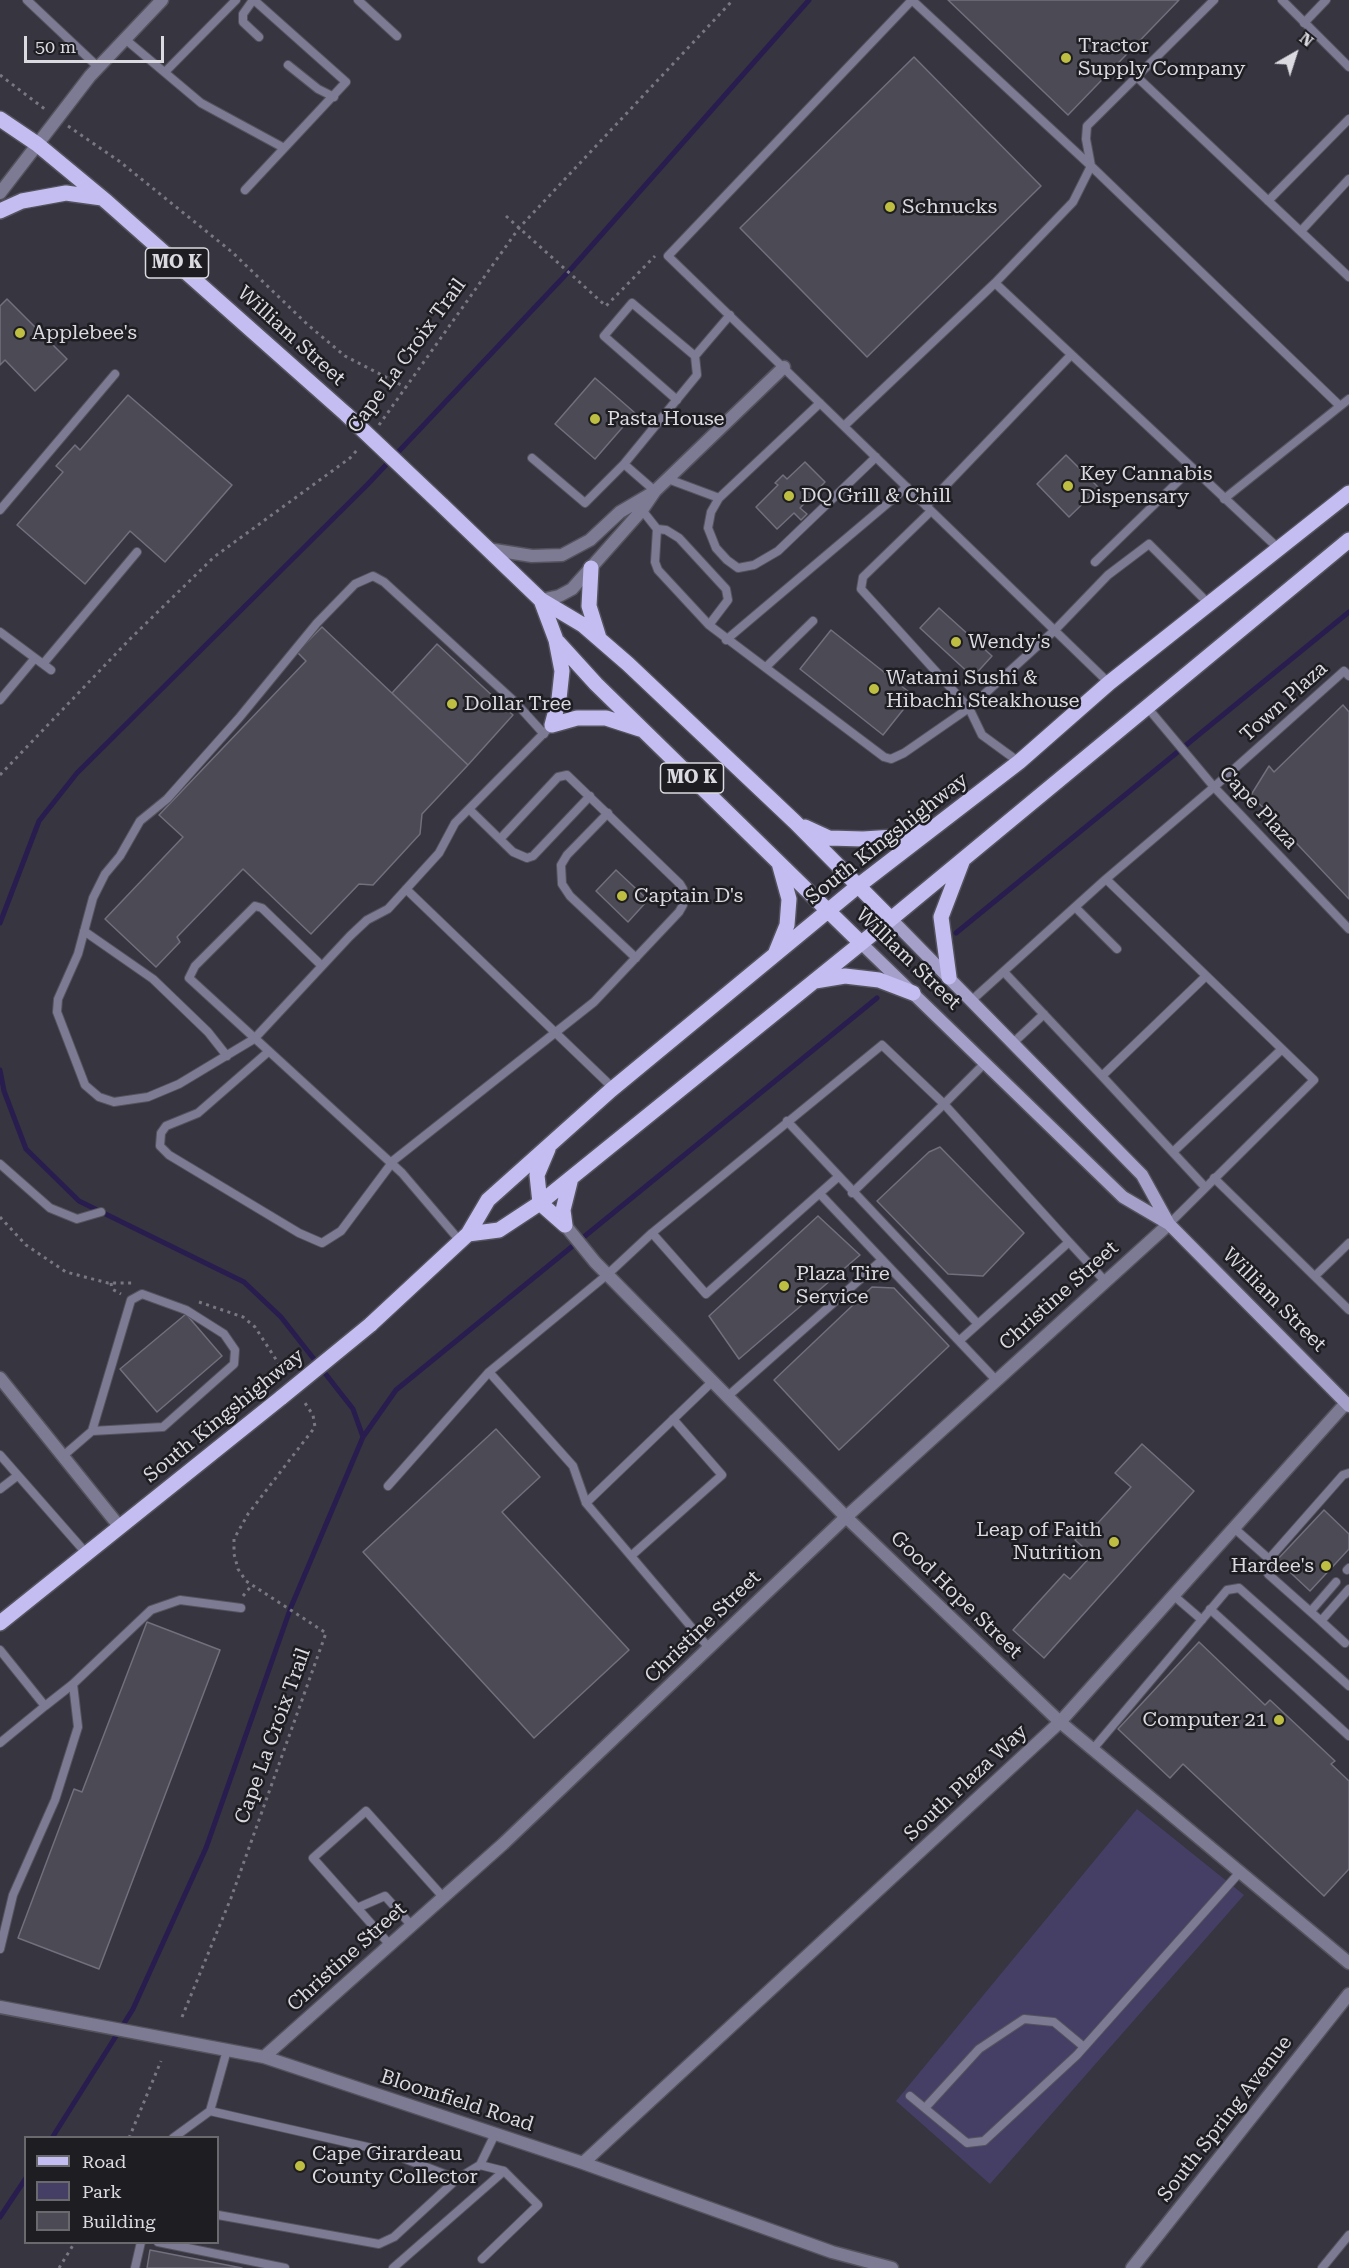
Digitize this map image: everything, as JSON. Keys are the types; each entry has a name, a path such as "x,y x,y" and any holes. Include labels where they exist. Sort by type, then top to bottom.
{"main road":[{"name":"William Street","path":"0,119 37,144 103,198 347,415 541,600 583,625 795,822 1142,1175 1169,1224"},
{"path":"0,211 22,201 66,193 103,198"},
{"name":"South Kingshighway","path":"0,1623 370,1325 464,1238 488,1200 613,1088 858,886 1018,762 1109,683 1280,550 1349,493"},
{"path":"464,1238 499,1230 572,1178 891,919 1349,540"},
{"path":"591,568 589,606 600,641"},
{"name":"William Street","path":"541,600 556,640 643,730 1123,1197 1169,1224 1348,1403"},
{"path":"548,729 559,699 561,671 556,640"},
{"path":"548,729 577,718 606,718 643,730"},
{"path":"795,822 829,838 852,839 895,837 936,826"},
{"path":"949,977 941,917 963,859"},
{"path":"775,955 787,925 789,899 779,863"},
{"path":"815,981 845,976 868,979 913,993"},
{"path":"550,1144 537,1175 540,1203 565,1224"},
{"path":"565,1224 563,1210 572,1178"}],"street":[{"path":"0,193 98,67 162,0"},
{"path":"488,549 532,556 562,555 590,540 620,512 655,491 784,367"},
{"path":"541,600 559,596 572,589 642,510 655,491"},
{"name":"Good Hope Street","path":"565,1224 595,1262 846,1517 1060,1722 1349,1963"},
{"name":"Christine Street","path":"264,2057 444,1898 846,1517 1104,1280 1169,1224"},
{"path":"0,1378 119,1526"},
{"name":"South Plaza Way","path":"584,2163 1060,1722 1348,1403"},
{"name":"South Spring Avenue","path":"1132,2268 1349,1995"},
{"name":"Bloomfield Road","path":"0,2007 264,2057 584,2163 832,2252 892,2268"}],"lane":[{"path":"27,0 98,67"},
{"path":"165,72 236,0"},
{"path":"245,190 346,82 254,0 243,14 243,22 259,37"},
{"path":"358,0 397,36"},
{"path":"1109,683 668,256 912,0 1091,166 1340,406"},
{"path":"844,426 995,283 1073,202 1091,166 1086,140 1087,126 1214,0"},
{"path":"1282,0 1348,62"},
{"path":"1305,23 1326,0"},
{"path":"125,39 201,103 284,148"},
{"path":"288,65 318,89 334,97"},
{"path":"1137,76 1349,277"},
{"path":"1268,201 1349,118"},
{"path":"1301,231 1349,179"},
{"path":"995,283 1280,550"},
{"path":"532,458 585,503 624,464 698,375 695,356 632,303 604,336 677,400"},
{"path":"695,356 730,315"},
{"path":"1018,762 982,735 969,708 861,589 863,577 903,538 928,508 1071,355"},
{"path":"0,510 115,374"},
{"path":"1224,499 1349,399"},
{"path":"820,403 719,498 711,512 708,528 716,548 738,568 754,565 778,551 876,457"},
{"path":"624,464 655,491"},
{"path":"1095,562 1191,468"},
{"path":"668,479 719,498"},
{"path":"726,640 907,487"},
{"path":"642,510 657,529 655,562 658,570 709,625 884,757 898,757 969,708 1055,630 1108,574 1149,544 1209,604"},
{"path":"657,529 666,530 679,538 726,589 728,600 709,625"},
{"path":"43,664 137,552"},
{"path":"373,576 384,582 515,702 548,729 455,823 440,853 388,909 367,920 254,1039 179,1084 148,1096 114,1102 91,1091 85,1085 57,1012 58,999 78,954 93,898 140,821 175,790 239,718 317,623 355,584 373,576"},
{"path":"766,667 813,621"},
{"path":"0,632 51,670"},
{"path":"0,700 35,658"},
{"name":"Town Plaza","path":"1214,787 1344,671 1349,676"},
{"name":"Cape Plaza","path":"1147,707 1214,787 1349,929"},
{"path":"268,1052 198,1113 166,1126 159,1140 163,1150 306,1237 322,1242 341,1231 391,1163 594,1002 683,905 683,889 572,778 561,775 500,839"},
{"path":"972,1000 1106,879 1214,787"},
{"path":"468,809 520,856 527,858 533,856 590,796"},
{"path":"608,813 567,855 561,865 562,884 570,896 636,958"},
{"path":"1106,879 1314,1080 1169,1224"},
{"path":"406,889 613,1088"},
{"path":"322,966 262,908 255,906 195,966 189,978 391,1163 464,1238"},
{"path":"1076,907 1117,949"},
{"path":"84,931 153,979 208,1032 227,1056"},
{"path":"1004,972 1205,1187"},
{"path":"1102,1076 1206,976"},
{"path":"1013,1043 1044,1014"},
{"path":"388,1486 489,1372 608,1274 652,1233 882,1045 944,1104 1104,1280"},
{"path":"1173,1152 1282,1049"},
{"path":"852,1193 985,1063"},
{"path":"788,1120 852,1193 978,1324"},
{"path":"0,1164 50,1208 77,1220 101,1212"},
{"path":"652,1233 706,1294 838,1177"},
{"path":"1214,1178 1349,1311"},
{"path":"820,1194 996,1380"},
{"path":"959,1341 1069,1242"},
{"path":"1315,1276 1349,1243"},
{"path":"728,1396 882,1260"},
{"path":"63,1456 92,1431 131,1300 142,1294 186,1310 224,1334 235,1350 234,1364 163,1427 92,1431"},
{"path":"489,1372 573,1466 585,1503 709,1648"},
{"path":"585,1503 713,1381"},
{"path":"631,1556 722,1475 673,1419"},
{"path":"0,1455 86,1553"},
{"path":"1345,1642 1268,1574 1269,1559 1343,1475 1349,1473"},
{"path":"0,1489 17,1476"},
{"path":"1234,1528 1269,1559"},
{"path":"1311,1611 1336,1582"},
{"path":"1094,1749 1227,1590 1239,1588 1349,1686"},
{"path":"1321,1621 1349,1589"},
{"path":"1173,1595 1202,1620"},
{"path":"0,1743 73,1684 152,1610 169,1601 180,1600 242,1608"},
{"path":"1210,1609 1349,1736"},
{"path":"0,1650 45,1706"},
{"path":"0,1949 13,1895 56,1800 78,1727 73,1684"},
{"path":"390,1945 313,1858 366,1811 444,1898"},
{"path":"910,2096 967,2143 984,2140 1084,2047 1240,1872"},
{"path":"357,1908 385,1896 412,1926"},
{"path":"925,2108 979,2049 1024,2019 1054,2022 1084,2047"},
{"path":"176,2136 210,2111 227,2050"},
{"path":"210,2111 385,2151 458,2179"},
{"path":"219,2215 379,2244 394,2237 458,2179 480,2165 495,2134"},
{"path":"480,2165 504,2171 538,2205 482,2259"},
{"path":"393,2268 504,2171"},
{"path":"1323,2268 1349,2235"},
{"path":"135,2268 141,2244"},
{"path":"168,2244 285,2268"}],"path":[{"name":"Cape La Croix Trail","path":"374,431 407,388 519,228 732,0"},
{"path":"0,75 33,101"},
{"path":"77,132 119,161 232,252 308,325 345,356 407,388"},
{"path":"506,216 606,306 653,256 668,256"},
{"name":"Cape La Croix Trail","path":"0,775 130,639 214,557 350,458 366,440"},
{"path":"0,1217 26,1245 66,1272 108,1283 139,1284"},
{"path":"194,1300 243,1317 255,1327 287,1376"},
{"name":"Cape La Croix Trail","path":"182,2017 231,1898 326,1633 255,1587 238,1569 234,1539 248,1514 315,1427 313,1414 300,1395"},
{"path":"130,2136 161,2061"},
{"path":"59,2268 74,2244"}],"green space":[{"path":"1137,1809 1244,1895 990,2184 896,2101"}],"building":[{"name":"Tractor Supply Company","path":"948,0 1179,0 1068,115"},
{"name":"Schnucks","path":"914,57 1041,186 867,357 740,228"},
{"name":"Applebee's","path":"7,299 67,359 35,391 5,360 0,365 0,306"},
{"name":"Pasta House","path":"595,378 635,413 595,459 555,424"},
{"path":"128,395 232,485 165,562 130,531 85,584 17,525 63,472 56,466 75,445 80,450"},
{"name":"Key Cannabis Dispensary","path":"1066,455 1099,488 1069,517 1037,484"},
{"name":"DQ Grill & Chill","path":"805,462 825,482 800,508 807,514 801,520 794,513 777,529 756,507 778,485 775,483 783,475 787,479"},
{"name":"Wendy's","path":"939,608 992,656 973,677 920,628"},
{"path":"322,627 468,765 422,814 420,834 373,885 359,884 311,934 243,869 177,937 180,942 156,967 105,919 183,837 159,815 306,661 297,652"},
{"path":"831,630 914,696 883,735 800,669"},
{"name":"Dollar Tree","path":"437,644 513,715 468,765 392,693"},
{"path":"1343,705 1349,712 1349,899 1251,795 1269,766 1274,772"},
{"name":"Captain D's","path":"616,870 648,900 628,922 596,891"},
{"path":"940,1147 1024,1233 983,1276 948,1274 877,1201 929,1152"},
{"name":"Plaza Tire Service","path":"818,1216 860,1255 739,1359 709,1316"},
{"path":"872,1287 894,1288 949,1346 839,1450 774,1380"},
{"path":"186,1314 222,1356 157,1412 120,1369"},
{"path":"496,1429 540,1477 502,1512 629,1650 534,1738 363,1552"},
{"path":"1142,1444 1194,1491 1044,1658 1013,1630 1064,1574 1070,1579 1092,1555 1075,1540 1093,1520 1097,1524 1131,1487 1115,1473"},
{"path":"1324,1510 1349,1534 1349,1549 1310,1591 1277,1560"},
{"path":"147,1622 220,1650 99,1969 18,1938 74,1789 82,1792"},
{"path":"1199,1642 1265,1705 1270,1700 1335,1761 1331,1764 1349,1781 1349,1869 1324,1896 1183,1764 1170,1778 1118,1729"},
{"path":"150,2250 242,2268 147,2268"}],"waterway":[{"path":"0,923 39,821 77,773 367,485 572,268 809,0"},
{"path":"956,933 1349,612"},
{"path":"363,1437 396,1390 877,998"},
{"path":"0,1070 4,1091 26,1149 79,1201 244,1282 281,1317 353,1409 363,1437 291,1607 206,1848 133,2009 53,2136"},
{"path":"0,2217 24,2181"}],"place":[{"name":"Tractor Supply Company","path":"1066,58"},
{"name":"Schnucks","path":"890,207"},
{"name":"Applebee's","path":"20,333"},
{"name":"Pasta House","path":"595,419"},
{"name":"Key Cannabis Dispensary","path":"1068,486"},
{"name":"DQ Grill & Chill","path":"789,496"},
{"name":"Wendy's","path":"956,642"},
{"name":"Watami Sushi & Hibachi Steakhouse","path":"874,689"},
{"name":"Dollar Tree","path":"452,704"},
{"name":"Captain D's","path":"622,896"},
{"name":"Plaza Tire Service","path":"784,1286"},
{"name":"Leap of Faith Nutrition","path":"1114,1542"},
{"name":"Hardee's","path":"1326,1566"},
{"name":"Computer 21","path":"1279,1720"},
{"name":"Cape Girardeau County Collector","path":"300,2166"}]}
